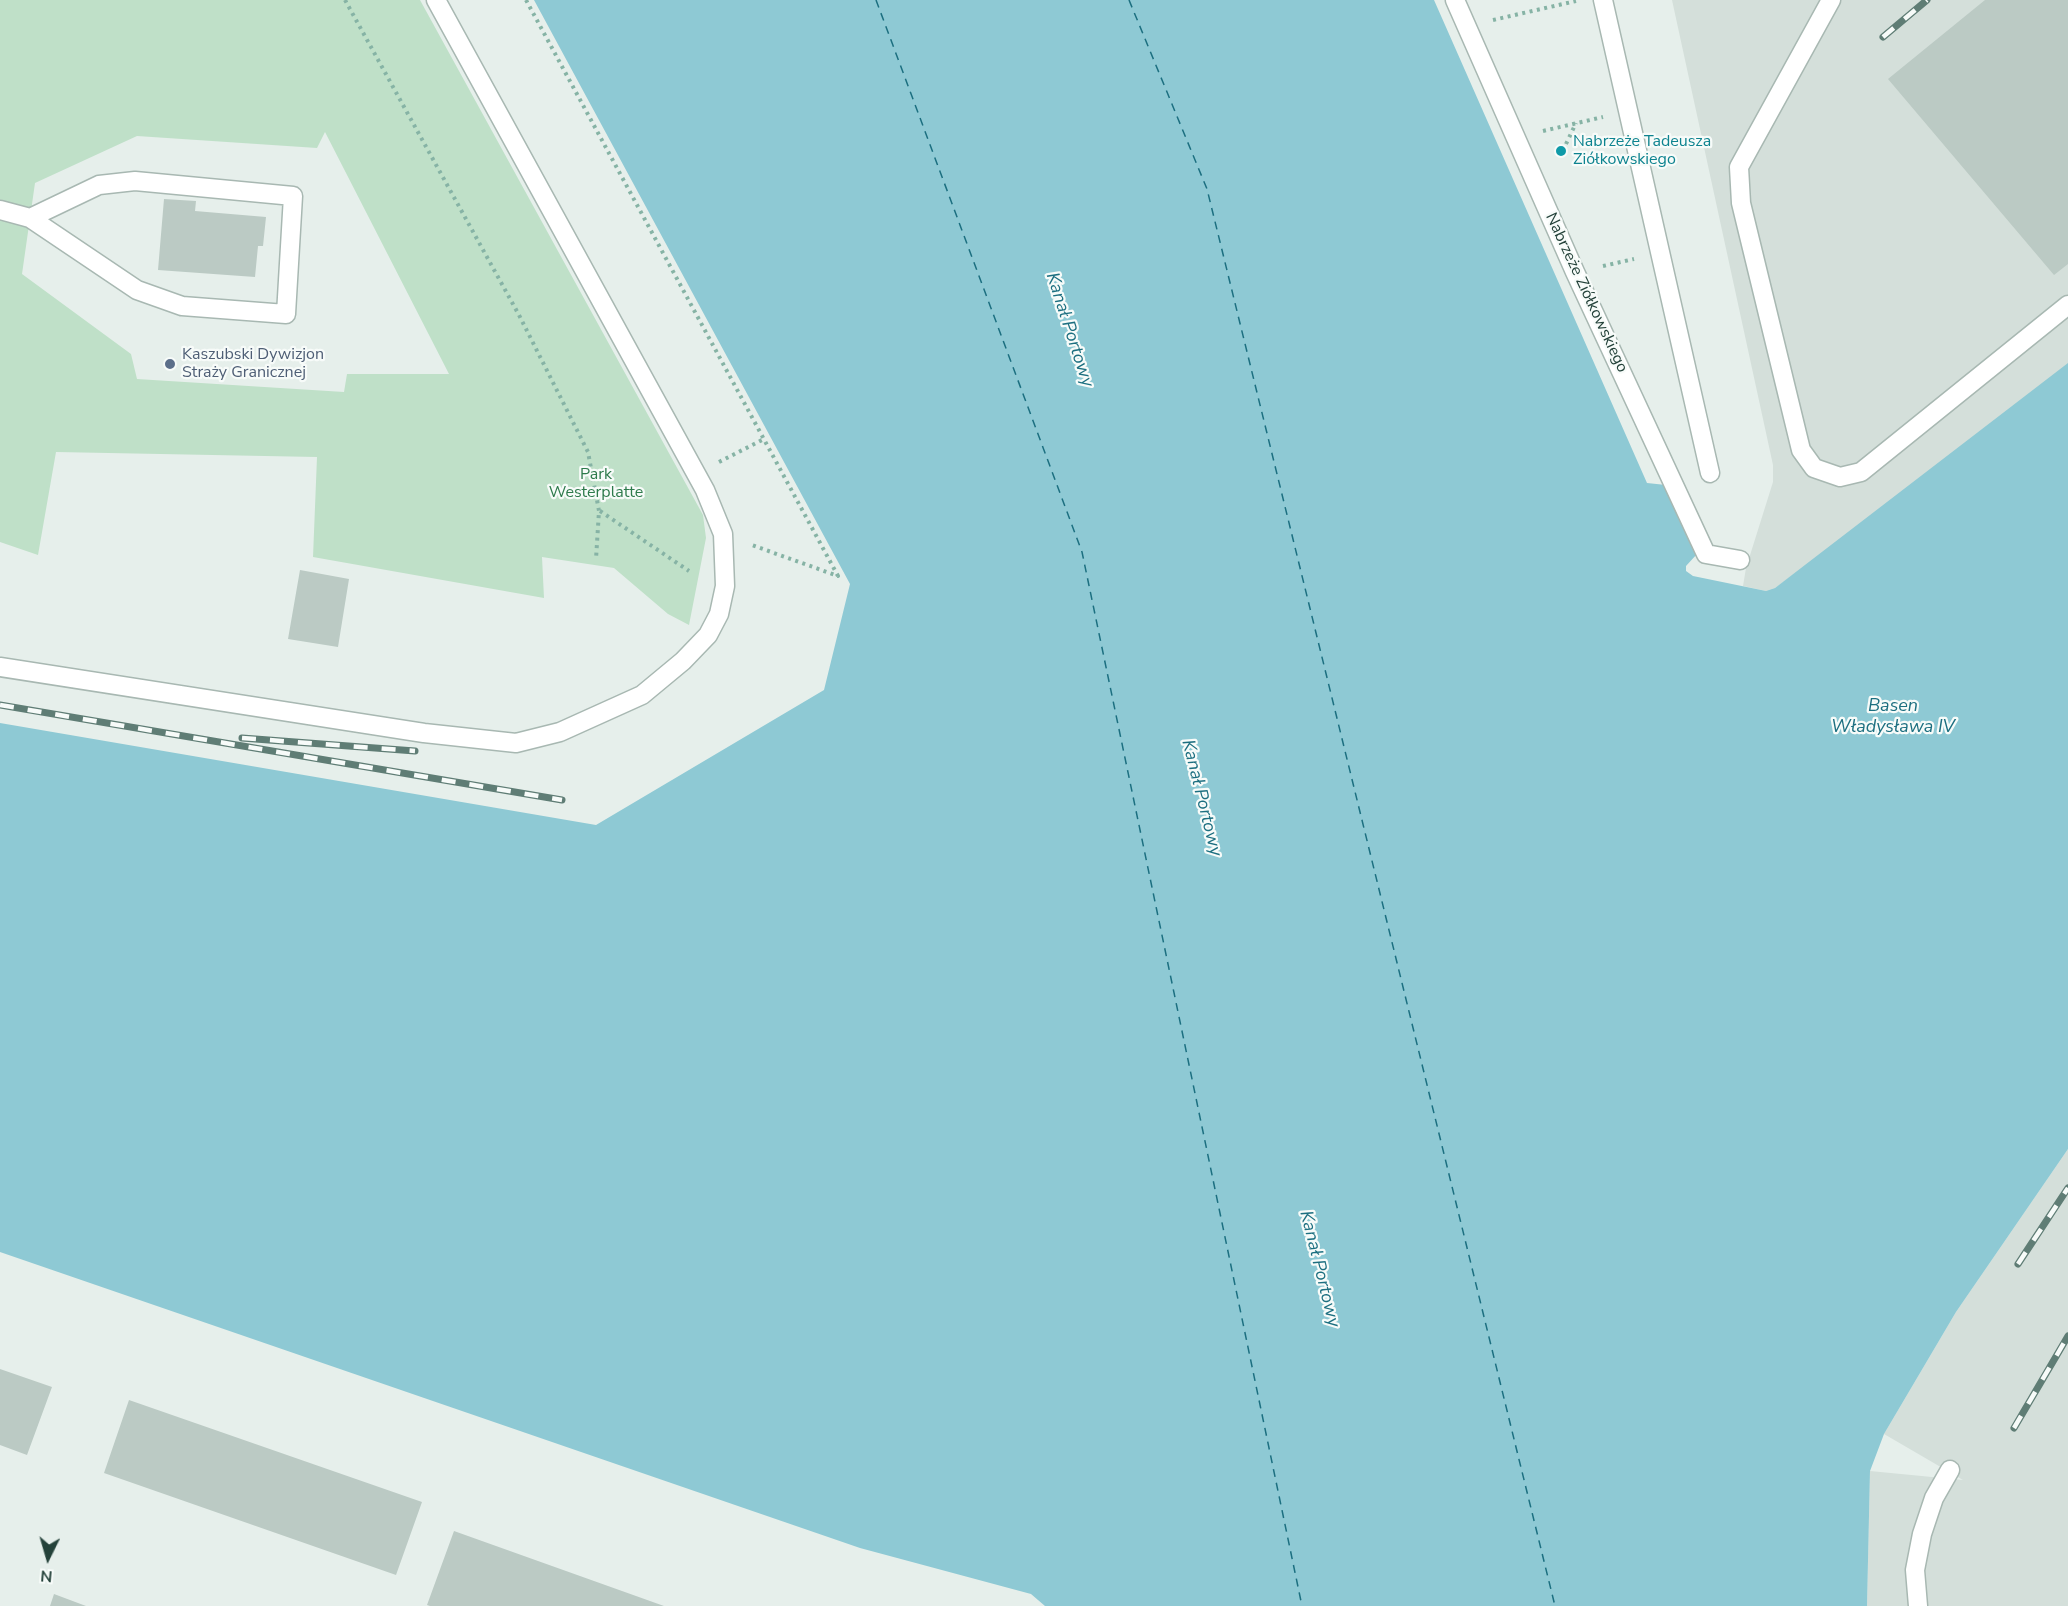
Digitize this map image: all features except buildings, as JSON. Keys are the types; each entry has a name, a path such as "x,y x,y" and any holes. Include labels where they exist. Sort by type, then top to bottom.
{"street":[{"path":"0,667 424,734 516,743 560,732 642,695 684,661 708,635 719,614 725,586 723,534 696,474 436,0"},
{"name":"Nabrzeże Ziółkowskiego","path":"1455,0 1575,272 1706,554 1740,560"},
{"path":"1603,0 1710,473"},
{"path":"1831,0 1739,167 1741,203 1801,450 1814,468 1840,477 1861,472 2068,305"},
{"path":"0,210 30,218 137,290 182,306 286,314 293,196 135,181 99,185 30,218"},
{"path":"1918,1606 1915,1570 1922,1534 1934,1498 1950,1470"}],"path":[{"path":"345,0 519,315 588,452 599,511 596,559"},
{"path":"526,0 838,576 723,534"},
{"path":"1467,26 1579,0"},
{"path":"1516,137 1629,111"},
{"path":"1566,144 1576,123"},
{"path":"1575,272 1661,253"},
{"path":"696,474 764,439"},
{"path":"599,511 689,571"}],"shaded area":[{"path":"1672,0 2068,0 2068,932 1815,559 1775,588 1766,591 1743,586 1746,568 1773,482 1773,465"},
{"path":"2068,1149 2068,1606 1867,1606 1870,1471 1963,1480 1884,1434 1956,1312"}],"green space":[{"name":"Park Westerplatte","path":"0,0 420,0 703,515 706,538 689,625 668,614 614,568 542,557 544,598 313,557 317,457 56,452 38,555 0,542","holes":["325,132 449,374 347,374 344,392 137,379 131,354 22,274 35,183 137,136 317,148"]}],"water":[{"path":"534,0 1434,0 1647,483 1666,485 1697,554 1686,566 1686,571 1693,576 1766,591 1775,588 2068,363 2068,1149 1956,1312 1884,1434 1870,1471 1867,1606 1045,1606 1031,1594 860,1548 0,1252 0,723 596,825 824,690 850,584"}],"ferry route":[{"path":"876,0 1082,552 1302,1606"},
{"path":"1129,0 1207,189 1555,1606"}],"railway":[{"path":"1883,37 1927,0"},
{"path":"0,705 562,800"},
{"path":"242,738 415,751"},
{"path":"2018,1264 2068,1188"},
{"path":"2014,1428 2068,1336"}],"place":[{"name":"Nabrzeże Tadeusza Ziółkowskiego","path":"1561,151"},
{"name":"Kaszubski Dywizjon Straży Granicznej","path":"170,364"}],"water label":[{"name":"Kanał Portowy","path":"1069,330"},
{"name":"Basen Władysława IV","path":"1893,717"},
{"name":"Kanał Portowy","path":"1201,798"},
{"name":"Kanał Portowy","path":"1319,1269"}]}
